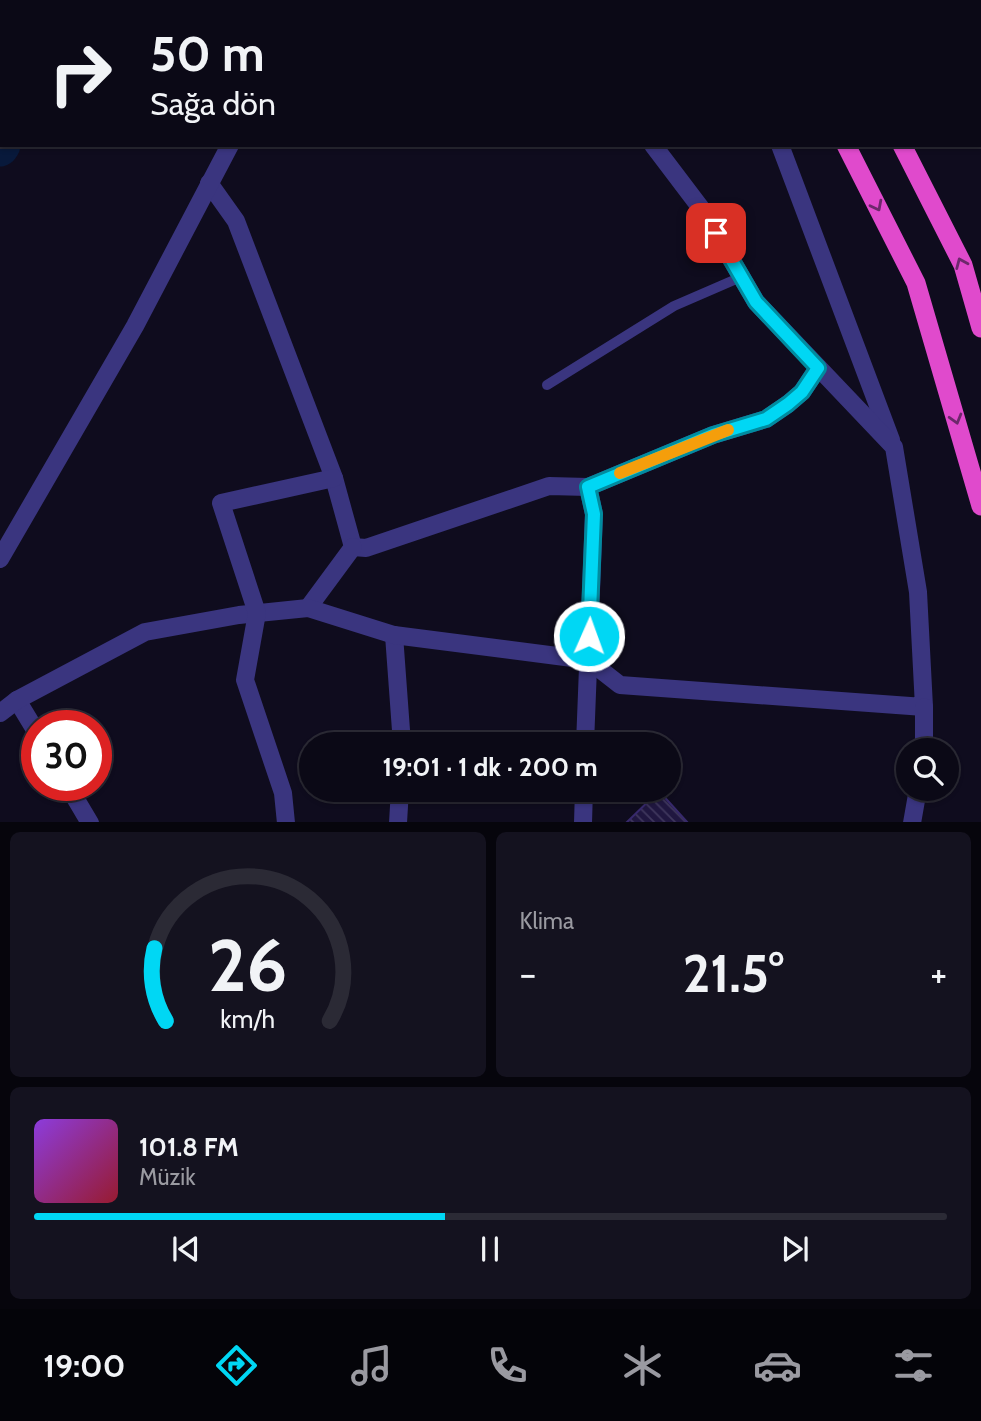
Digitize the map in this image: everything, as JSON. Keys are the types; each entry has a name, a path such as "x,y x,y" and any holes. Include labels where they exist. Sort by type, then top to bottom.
{"highway":[{"path":"847,147 916,283 981,506"},
{"path":"903,147 963,265 981,328"}],"street":[{"path":"0,559 135,326 229,147"},
{"path":"654,147 703,212 756,302 894,447"},
{"path":"781,147 894,447 918,592 925,738"},
{"path":"209,183 236,221 334,478 353,547"},
{"path":"353,547 366,548 549,486 588,487 713,435 766,419 802,392 818,368"},
{"path":"286,822 283,793 245,680 257,613 221,503 334,478"},
{"path":"585,732 594,514 588,487"},
{"path":"308,608 353,547"},
{"path":"0,713 17,700 145,632 257,613 308,608 394,635 588,660 620,685 924,708"},
{"path":"394,635 401,732"},
{"path":"17,700 23,710"},
{"path":"77,801 90,822"},
{"path":"912,822 916,801"},
{"path":"398,822 399,802"},
{"path":"583,822 584,802"}],"lane":[{"path":"547,385 674,306 741,277"}],"building":[{"path":"648,802 669,802 687,822 627,822"}],"slow traffic":[{"path":"620,473 728,430"}],"route":[{"path":"589,636 594,514 588,487 713,435 766,419 802,392 818,368 756,302 716,233"}]}
